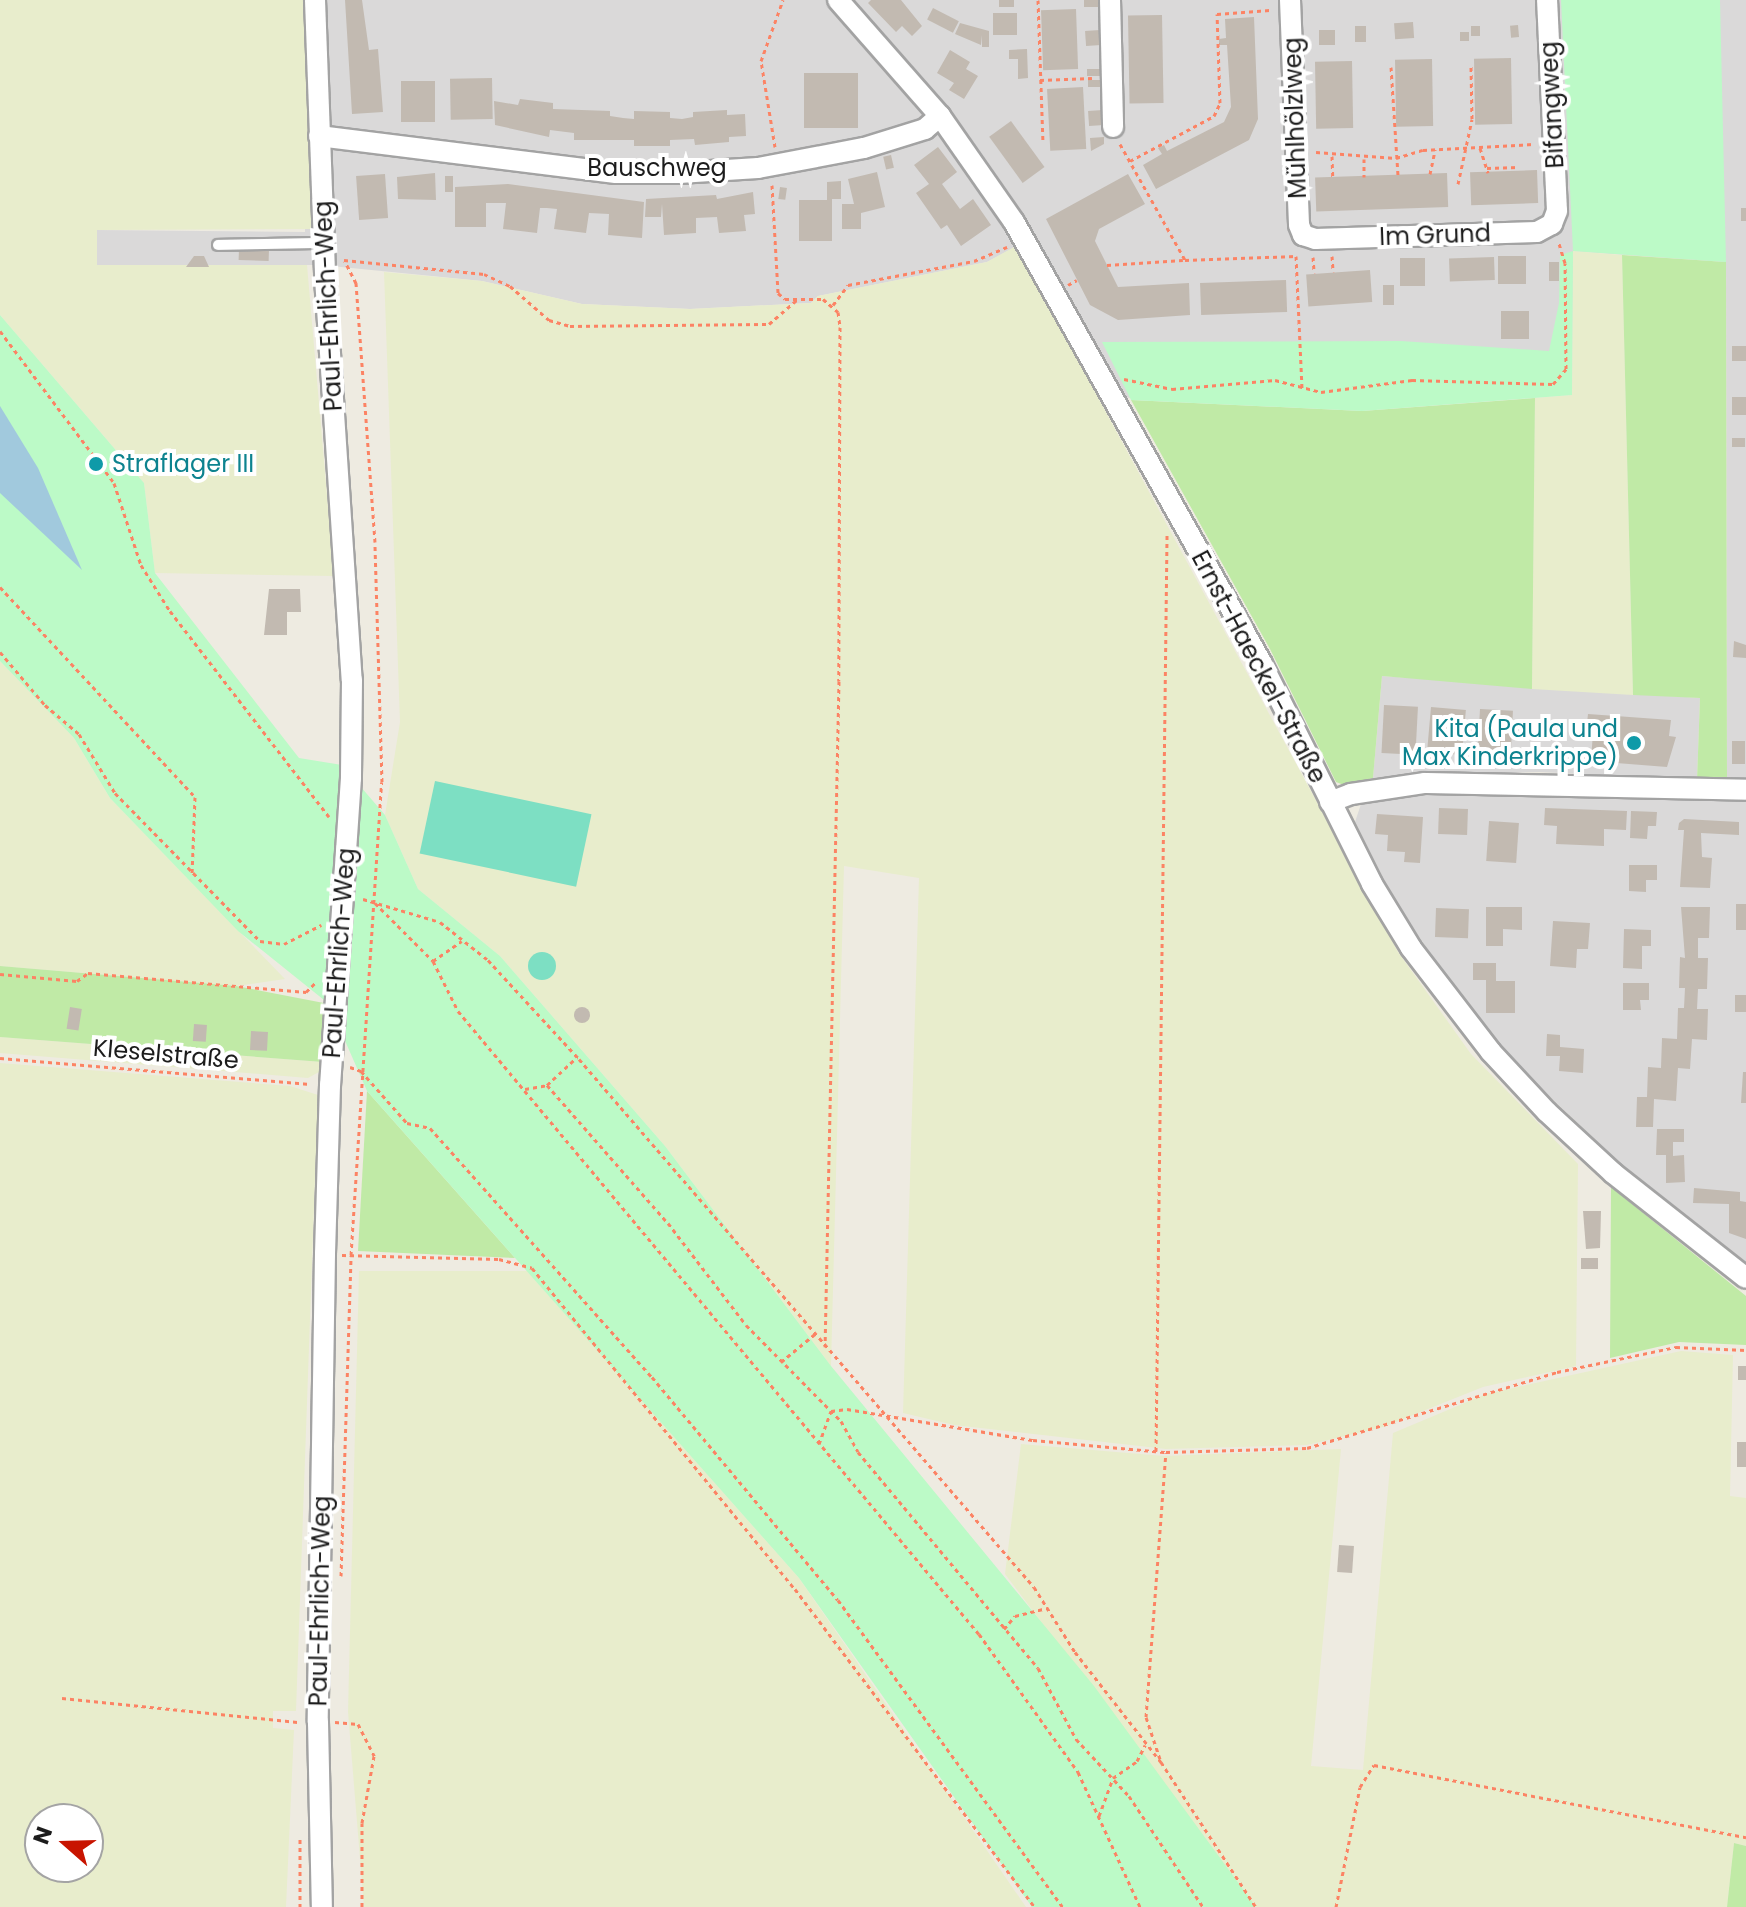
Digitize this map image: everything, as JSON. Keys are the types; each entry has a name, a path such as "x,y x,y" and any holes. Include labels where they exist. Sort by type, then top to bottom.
{"street":[{"name":"Paul-Ehrlich-Weg","path":"315,0 319,136 331,254 352,680 348,826 330,1085 325,1254 327,1722 322,1907"},
{"name":"Ernst-Haeckel-Straße","path":"838,0 940,116 1014,222 1261,662 1330,802 1411,948 1491,1052 1613,1173 1746,1278"},
{"path":"1110,0 1113,127"},
{"name":"Bifangweg","path":"1547,0 1555,217"},
{"name":"Mühlhölzlweg","path":"1291,4 1296,152 1303,235"},
{"name":"Bauschweg","path":"319,136 616,173 774,165 864,148 925,129 940,116"},
{"name":"Im Grund","path":"1303,235 1315,239 1537,232 1555,217"},
{"path":"1330,802 1351,794 1425,783 1746,790"}],"lane":[{"path":"218,245 331,254"}],"path":[{"path":"783,0 761,61 774,165 775,279 778,293 798,299 823,299 833,305 840,327 839,681 825,1347"},
{"path":"1040,0 1043,142"},
{"path":"1130,161 1214,116 1220,103 1217,14 1291,4"},
{"path":"1458,184 1469,148 1471,66"},
{"path":"1391,67 1398,176"},
{"path":"1040,80 1113,77"},
{"path":"1113,127 1185,260"},
{"path":"1296,152 1364,159 1396,158 1435,150 1554,143"},
{"path":"1480,148 1487,170 1519,167"},
{"path":"1430,174 1435,150"},
{"path":"1332,156 1333,179"},
{"path":"1364,159 1364,177"},
{"path":"1098,369 1134,384 1172,389 1275,380 1302,388 1345,391 1412,380 1553,384 1566,369 1565,263 1555,217"},
{"path":"833,305 848,285 974,261 1010,246"},
{"path":"331,254 484,274 510,286 549,320 570,326 769,324 798,299"},
{"path":"331,254 356,283 381,656 382,782 351,1255 341,1582"},
{"path":"1107,265 1296,256 1302,388"},
{"path":"0,331 108,473 141,565 170,611 303,780 313,801 348,826"},
{"path":"1156,1451 1167,526"},
{"path":"0,587 195,797 192,874"},
{"path":"0,652 45,705 79,734 115,793 260,941 284,944 310,934 343,902 373,900 426,916 488,960 577,1057 1047,1608 1161,1762 1256,1907"},
{"path":"373,900 433,961 446,978 458,1011 979,1634 1078,1772 1140,1907"},
{"path":"433,961 462,941"},
{"path":"0,974 77,981 88,973 306,992 323,975"},
{"path":"525,1089 547,1085 577,1057"},
{"name":"Kleselstraße","path":"0,1058 330,1085"},
{"path":"332,1060 361,1071 407,1123 430,1128 652,1377 838,1600 1063,1907"},
{"path":"547,1085 781,1362 831,1411 858,1452 1038,1668 1076,1739 1113,1778 1203,1907"},
{"path":"325,1254 499,1259 532,1268 795,1589 1035,1907"},
{"path":"781,1362 815,1334"},
{"path":"831,1411 1166,1452 1307,1448 1557,1372 1676,1347 1746,1350"},
{"path":"819,1444 831,1411"},
{"path":"1161,1762 1146,1717 1166,1452"},
{"path":"1004,1629 1015,1616 1047,1608"},
{"path":"62,1698 277,1720"},
{"path":"327,1722 336,1706"},
{"path":"327,1722 336,1737"},
{"path":"327,1722 358,1724 374,1756 362,1823 362,1907"},
{"path":"1099,1816 1113,1778 1137,1761 1146,1744"},
{"path":"1336,1907 1360,1787 1374,1765 1746,1837"}],"shaded area":[{"path":"304,0 1746,0 1746,1266 1619,1162 1533,1081 1470,1011 1395,902 1355,822 1361,804 1426,790 1727,782 1726,262 1573,251 1572,395 1138,398 1100,397 1015,247 987,262 818,296 811,303 690,309 582,304 482,281 321,265 97,265 96,230 305,232"},
{"path":"1382,676 1700,698 1697,780 1539,772 1373,778"}],"green space":[{"path":"0,0 304,0 312,229 97,230 97,265 307,265 334,576 155,573 144,483 0,315"},
{"path":"1561,0 1720,0 1726,262 1573,251"},
{"path":"1016,246 1398,952 1471,1054 1578,1164 1576,1366 1483,1387 1383,1427 1307,1445 1166,1449 954,1425 903,1413 919,878 844,866 831,1366 665,1146 500,956 418,889 385,815 400,722 384,272 482,281 582,304 690,309 811,303 818,296 987,262"},
{"path":"1573,251 1622,255 1633,695 1532,689 1535,398 1572,395"},
{"path":"1573,251 1572,395 1362,411 1131,400 1102,342 1401,341 1549,351 1559,303 1560,255"},
{"path":"1622,255 1726,262 1727,782 1697,780 1700,698 1633,695"},
{"path":"0,315 144,483 155,573 299,758 342,765 385,815 418,889 500,956 665,1146 831,1366 1094,1686 1256,1907 1032,1907 799,1578 367,1091 329,1004 238,931 110,798 74,738 0,661"},
{"path":"1535,398 1532,689 1382,676 1373,778 1344,785 1336,782 1270,649 1131,400 1362,411"},
{"path":"0,661 74,738 110,798 285,979 236,986 0,966"},
{"path":"435,781 592,814 576,887 420,853"},
{"path":"542,952 552,956 556,966 552,976 542,980 532,976 528,966 532,956"},
{"path":"0,966 236,986 329,1004 323,1062 0,1037"},
{"path":"0,1037 323,1062 319,1072 308,1078 0,1053"},
{"path":"0,1063 290,1086 318,1095 296,1711 273,1711 273,1728 294,1730 286,1907 0,1907"},
{"path":"367,1091 515,1258 358,1251"},
{"path":"1611,1187 1746,1296 1746,1345 1679,1342 1610,1358"},
{"path":"359,1271 527,1271 799,1578 1026,1907 364,1907 348,1712"},
{"path":"1681,1351 1733,1355 1730,1496 1746,1498 1746,1846 1734,1843 1727,1907 1256,1907 1005,1574 1021,1444 1164,1456 1341,1449 1311,1766 1363,1770 1393,1433 1486,1394"},
{"path":"1734,1843 1746,1846 1746,1907 1727,1907"}],"water":[{"path":"0,406 38,468 82,570 0,493"}],"building":[{"path":"345,0 362,0 369,50 378,49 383,112 352,114"},
{"path":"871,0 901,0 922,26 912,36 902,26 896,32 868,3"},
{"path":"999,0 1014,0 1014,7 999,7"},
{"path":"1084,0 1098,0 1098,7 1084,7"},
{"path":"933,8 959,21 953,33 927,20"},
{"path":"1076,9 1078,69 1043,70 1041,10"},
{"path":"993,13 1017,13 1017,35 993,35"},
{"path":"1162,15 1164,103 1130,104 1128,16"},
{"path":"1254,17 1258,119 1249,140 1156,189 1143,165 1162,154 1158,148 1164,145 1167,151 1224,122 1231,107 1227,45 1219,45 1219,39 1226,38 1225,19"},
{"path":"1413,22 1414,38 1395,39 1394,23"},
{"path":"960,23 989,31 989,47 982,47 982,35 981,45 955,34"},
{"path":"1518,25 1519,37 1511,38 1510,26"},
{"path":"1355,26 1366,26 1366,42 1355,42"},
{"path":"1471,26 1480,26 1480,36 1471,36"},
{"path":"1100,30 1101,45 1086,46 1085,31"},
{"path":"1319,30 1335,30 1335,45 1319,45"},
{"path":"1460,32 1469,32 1469,41 1460,41"},
{"path":"1027,49 1028,78 1018,79 1018,59 1009,59 1009,50"},
{"path":"950,50 970,62 966,69 978,76 964,99 949,90 954,83 937,73"},
{"path":"1511,58 1512,124 1475,125 1474,59"},
{"path":"1432,59 1433,126 1396,127 1395,60"},
{"path":"1352,61 1353,128 1316,129 1315,62"},
{"path":"1087,69 1101,69 1101,76 1087,76"},
{"path":"804,73 858,73 858,128 804,128"},
{"path":"492,78 493,119 451,120 450,79"},
{"path":"1088,80 1101,80 1101,87 1088,87"},
{"path":"401,81 435,81 435,122 401,122"},
{"path":"1083,87 1086,149 1050,151 1047,89"},
{"path":"520,99 553,103 553,109 610,111 610,116 634,119 634,111 670,112 670,118 682,119 693,117 693,112 727,110 727,115 745,114 746,136 729,137 729,142 695,145 694,139 670,140 670,146 634,146 634,140 574,140 574,133 550,130 549,137 495,125 494,101 518,105"},
{"path":"1103,110 1104,125 1089,126 1088,111"},
{"path":"1011,121 1045,167 1023,183 989,137"},
{"path":"1104,137 1104,144 1091,151 1090,138"},
{"path":"938,147 957,172 942,184 960,209 973,199 991,225 961,246 947,225 941,229 916,193 929,184 914,165"},
{"path":"891,155 894,168 886,169 883,157"},
{"path":"1537,170 1538,203 1471,205 1470,172"},
{"path":"877,172 885,207 861,213 861,229 842,229 842,204 854,204 848,179"},
{"path":"435,173 436,200 398,199 397,177"},
{"path":"1447,173 1448,207 1316,212 1315,178"},
{"path":"385,174 388,218 359,220 356,176"},
{"path":"1128,174 1145,204 1099,229 1095,241 1118,287 1189,283 1190,315 1118,320 1090,305 1046,219"},
{"path":"445,176 453,176 453,192 445,192"},
{"path":"841,181 841,199 832,199 832,241 799,241 799,200 827,200 827,182"},
{"path":"508,184 644,202 642,238 608,235 609,214 589,213 586,233 554,229 557,209 547,208 540,208 537,233 503,229 506,203 486,203 486,227 455,227 455,187"},
{"path":"780,187 787,188 785,200 778,199"},
{"path":"753,192 755,214 744,215 746,231 719,233 717,217 696,218 696,233 664,235 662,204 661,217 645,217 646,199 716,195 717,199"},
{"path":"1741,208 1746,208 1746,221 1741,221"},
{"path":"239,249 269,250 269,261 239,260"},
{"path":"194,256 204,256 209,267 186,267"},
{"path":"1498,256 1526,256 1526,284 1498,284"},
{"path":"1494,257 1495,280 1450,282 1449,259"},
{"path":"1400,258 1425,258 1425,286 1400,286"},
{"path":"1549,262 1559,262 1559,281 1549,281"},
{"path":"1370,270 1372,302 1308,306 1306,274"},
{"path":"1286,280 1287,312 1201,315 1200,283"},
{"path":"1383,285 1394,285 1394,305 1383,305"},
{"path":"1501,311 1529,311 1529,339 1501,339"},
{"path":"1732,346 1746,346 1746,361 1732,361"},
{"path":"1732,397 1746,397 1746,415 1732,415"},
{"path":"1732,438 1745,438 1745,447 1732,447"},
{"path":"269,589 300,589 301,612 287,612 287,635 264,635"},
{"path":"1734,641 1746,645 1746,658 1733,657"},
{"path":"1384,705 1418,707 1415,755 1381,753"},
{"path":"1431,707 1466,710 1462,755 1427,752"},
{"path":"1480,709 1513,711 1511,754 1478,752"},
{"name":"Kita (Paula und Max Kinderkrippe)","path":"1588,714 1671,720 1669,736 1676,737 1667,767 1591,761 1593,732 1586,732"},
{"path":"1732,741 1745,741 1745,764 1732,764"},
{"path":"1439,808 1468,809 1467,835 1438,834"},
{"path":"1545,808 1627,811 1626,830 1604,829 1604,846 1556,844 1557,826 1544,825"},
{"path":"1631,811 1657,812 1656,826 1648,826 1647,839 1630,838"},
{"path":"1377,814 1423,817 1420,863 1404,862 1405,852 1387,851 1388,835 1375,834"},
{"path":"1684,819 1739,822 1739,835 1701,833 1702,857 1712,858 1710,888 1680,887 1684,830 1678,830 1679,823"},
{"path":"1489,821 1519,823 1516,863 1486,861"},
{"path":"1629,865 1657,865 1657,880 1646,880 1646,892 1629,891"},
{"path":"1736,904 1746,904 1746,930 1736,930"},
{"path":"1486,907 1522,907 1522,930 1503,929 1503,946 1486,946"},
{"path":"1681,907 1710,907 1709,938 1698,938 1698,958 1708,958 1707,989 1698,989 1697,1009 1708,1009 1707,1040 1692,1039 1690,1069 1678,1068 1676,1101 1654,1099 1653,1127 1636,1127 1637,1097 1647,1097 1648,1067 1661,1068 1662,1038 1677,1039 1678,1008 1684,1008 1685,988 1679,988 1680,957 1685,958"},
{"path":"1436,908 1469,909 1468,938 1435,937"},
{"path":"1553,921 1590,923 1588,949 1577,949 1576,968 1550,966"},
{"path":"1624,929 1651,930 1651,946 1642,946 1642,969 1623,968"},
{"path":"1473,963 1496,963 1496,981 1515,981 1515,1013 1486,1013 1486,980 1473,980"},
{"path":"1623,983 1649,983 1649,1000 1640,1000 1641,1010 1623,1010"},
{"path":"1735,995 1746,995 1746,1012 1735,1012"},
{"path":"70,1007 82,1009 78,1031 67,1029"},
{"path":"579,1007 585,1007 590,1015 588,1021 579,1023 574,1018 574,1012"},
{"path":"194,1024 207,1025 206,1042 193,1041"},
{"path":"251,1031 268,1032 267,1051 250,1050"},
{"path":"1547,1034 1560,1035 1560,1047 1584,1049 1583,1073 1559,1071 1560,1056 1546,1056"},
{"path":"1743,1072 1746,1072 1746,1103 1741,1103"},
{"path":"1657,1129 1684,1129 1684,1142 1673,1142 1673,1156 1684,1155 1685,1182 1666,1183 1666,1155 1656,1155"},
{"path":"1694,1188 1740,1192 1740,1201 1746,1202 1746,1239 1729,1233 1729,1204 1693,1203"},
{"path":"1583,1211 1601,1211 1600,1248 1586,1249"},
{"path":"1581,1258 1598,1258 1598,1269 1581,1269"},
{"path":"1738,1366 1746,1366 1746,1380 1738,1380"},
{"path":"1737,1442 1746,1442 1746,1467 1737,1467"},
{"path":"1339,1545 1354,1546 1352,1573 1337,1572"}],"place":[{"name":"Straflager III","path":"96,464"},
{"name":"Kita (Paula und Max Kinderkrippe)","path":"1634,743"}]}
